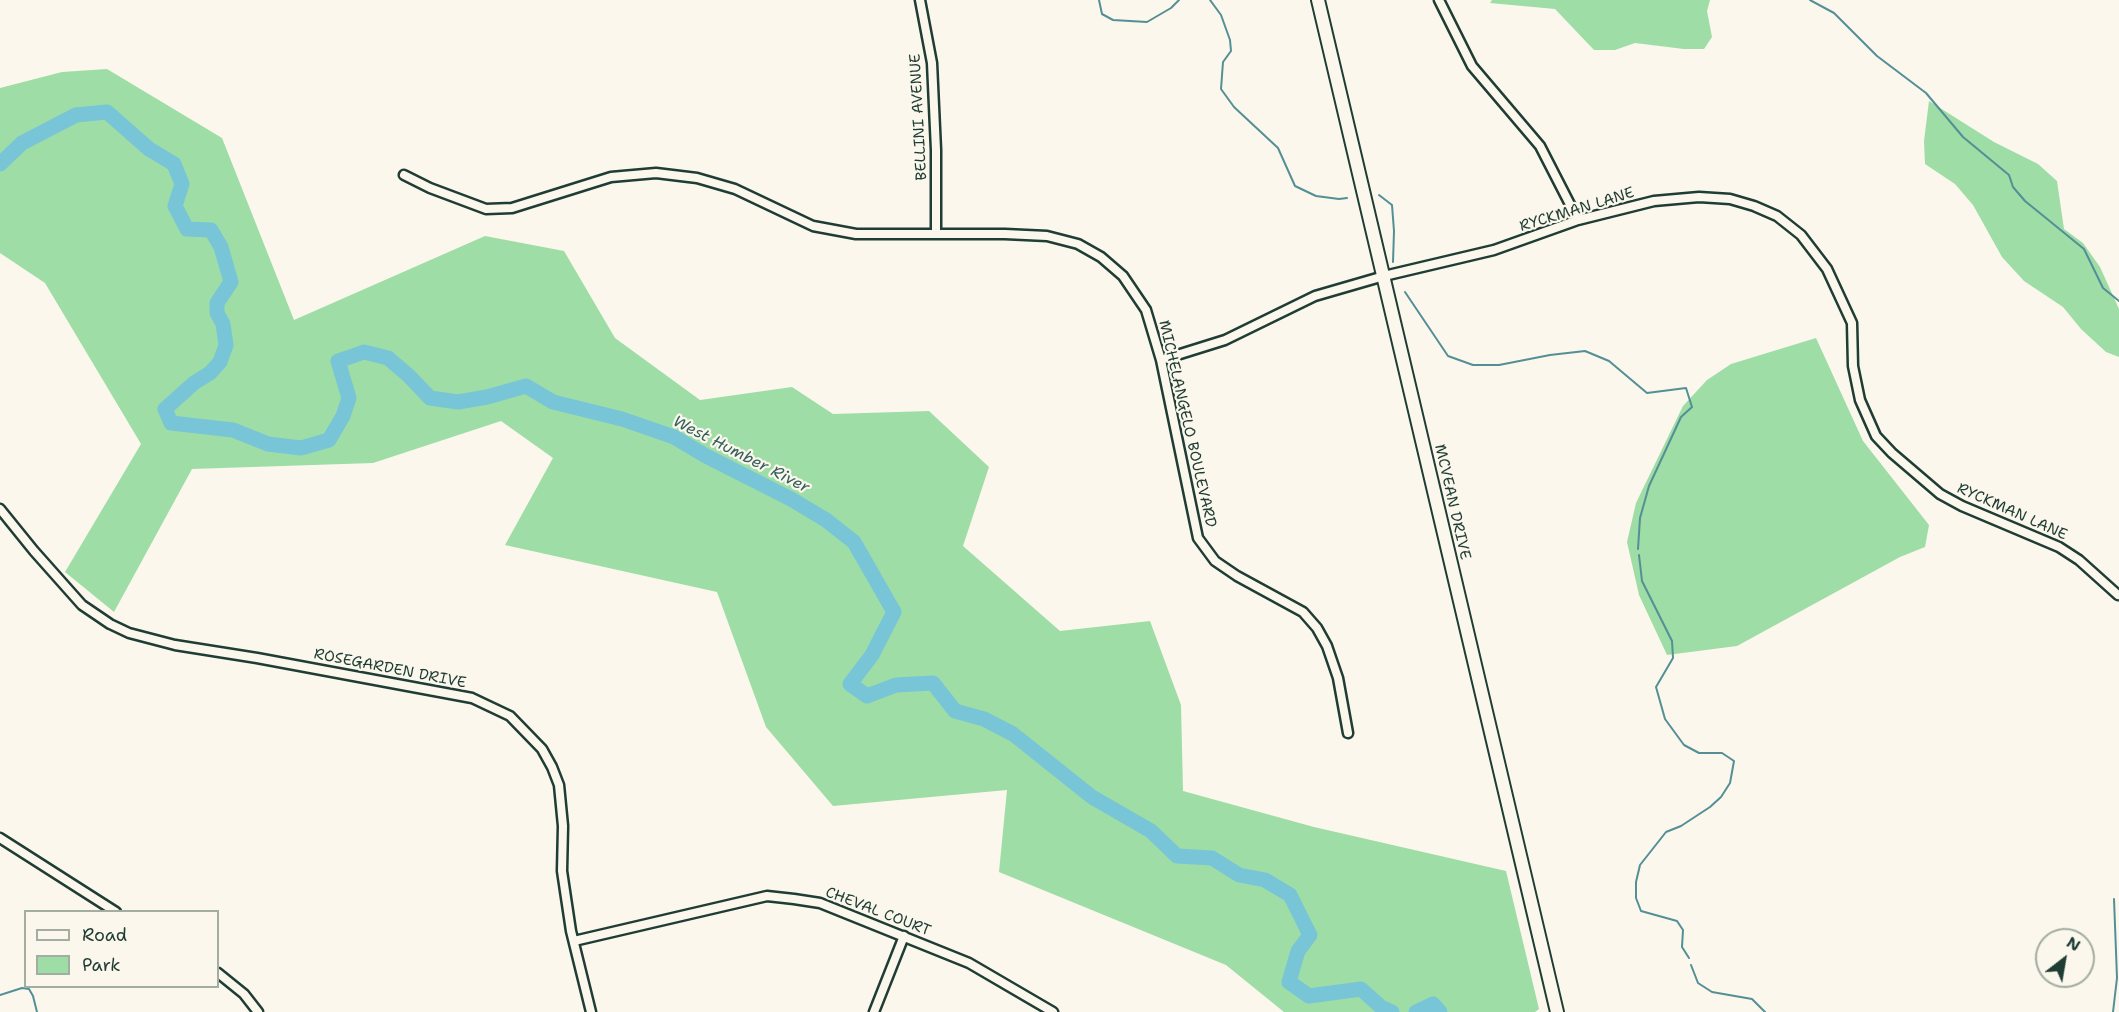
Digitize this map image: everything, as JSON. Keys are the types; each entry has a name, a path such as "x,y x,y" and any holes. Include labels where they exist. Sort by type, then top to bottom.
{"main road":[{"name":"MCVEAN DRIVE","path":"1318,0 1557,1012"}],"street":[{"name":"BELLINI AVENUE","path":"920,0 932,63 936,150 936,233"},
{"path":"1439,0 1472,66 1539,146 1578,220"},
{"name":"MICHELANGELO BOULEVARD","path":"404,175 430,188 486,209 512,208 611,177 656,173 697,178 735,189 813,226 856,234 936,233 1047,236 1078,244 1101,257 1123,276 1146,310 1161,360 1198,538 1215,561 1237,576 1303,612 1317,628 1327,646 1338,678 1348,732"},
{"name":"RYCKMAN LANE","path":"1161,360 1225,340 1315,296 1384,276 1494,250 1578,220 1654,201 1699,197 1730,199 1777,216 1801,235 1827,270 1852,323 1853,366 1860,400 1876,436 1892,453 1940,494 1962,506 2059,547 2079,560 2118,595"},
{"name":"ROSEGARDEN DRIVE","path":"0,509 82,605 110,624 129,633 175,645 472,698 510,716 542,749 559,785 563,826 562,871 574,941 591,1012"},
{"path":"0,838 113,910"},
{"name":"CHEVAL COURT","path":"574,941 767,896 820,903 969,963 1053,1012"},
{"path":"874,1012 904,936"},
{"path":"219,974 244,994 258,1012"}],"green space":[{"path":"1492,0 1710,0 1707,11 1712,37 1704,49 1635,43 1615,50 1594,50 1555,9 1490,3"},
{"path":"107,69 222,138 294,320 485,236 564,251 615,338 700,400 792,387 833,414 929,411 989,467 963,546 1060,631 1150,621 1181,705 1183,791 1314,827 1506,871 1539,1009 1535,1012 1284,1012 1226,965 999,872 1007,790 833,806 766,727 717,592 505,545 553,458 501,421 373,463 192,469 114,612 65,572 141,444 45,283 0,253 0,88 62,72"},
{"path":"1929,101 1994,142 2038,164 2057,181 2064,229 2083,243 2100,267 2119,309 2119,357 2106,352 2081,329 2063,307 2024,281 2002,257 1973,205 1955,184 1925,164 1924,141"},
{"path":"1816,338 1863,441 1929,525 1925,547 1900,557 1737,646 1667,655 1639,595 1627,542 1636,503 1683,406 1707,380 1731,364"}],"waterway":[{"path":"1099,0 1102,14 1113,20 1147,22 1171,8 1179,0"},
{"path":"1210,0 1221,15 1230,40 1231,51 1223,62 1221,89 1234,107 1278,148 1295,186 1316,196 1347,198"},
{"path":"1810,0 1834,13 1877,56 1926,93 1963,137 2009,175 2013,187 2025,201 2084,249 2103,288 2119,301"},
{"name":"West Humber River","path":"0,164 22,143 76,115 107,112 149,149 174,164 182,184 175,206 187,229 211,230 221,247 231,282 217,303 217,313 223,324 226,345 220,362 210,373 194,383 165,409 171,423 233,430 268,444 301,448 329,440 343,416 349,398 338,361 364,352 388,358 430,398 458,402 526,386 553,402 622,419 674,437 706,456 791,499 826,520 854,542 894,612 872,655 850,684 867,696 896,685 933,683 955,711 984,719 1013,734 1092,797 1151,831 1177,856 1212,858 1239,875 1265,880 1290,895 1310,935 1298,951 1289,982 1309,996 1361,989 1381,1007 1392,1012"},
{"path":"1379,195 1392,205 1393,262"},
{"path":"1405,292 1448,356 1473,365 1499,365 1585,351 1609,361 1647,393 1686,388 1692,407 1681,417 1649,486 1640,518 1638,549"},
{"path":"1639,555 1642,581 1672,641 1673,658 1656,687 1665,719 1684,745 1699,753 1722,753 1734,761 1730,783 1721,797 1681,826 1666,832 1640,865 1636,882 1636,898 1641,911 1677,921 1683,930 1682,947 1689,958"},
{"path":"2113,1012 2117,978 2114,899"},
{"path":"1691,965 1698,983 1712,992 1752,999 1765,1012"},
{"path":"0,995 22,988 29,989 37,1012"},
{"name":"West Humber River","path":"1416,1012 1433,1004 1440,1012"}]}
